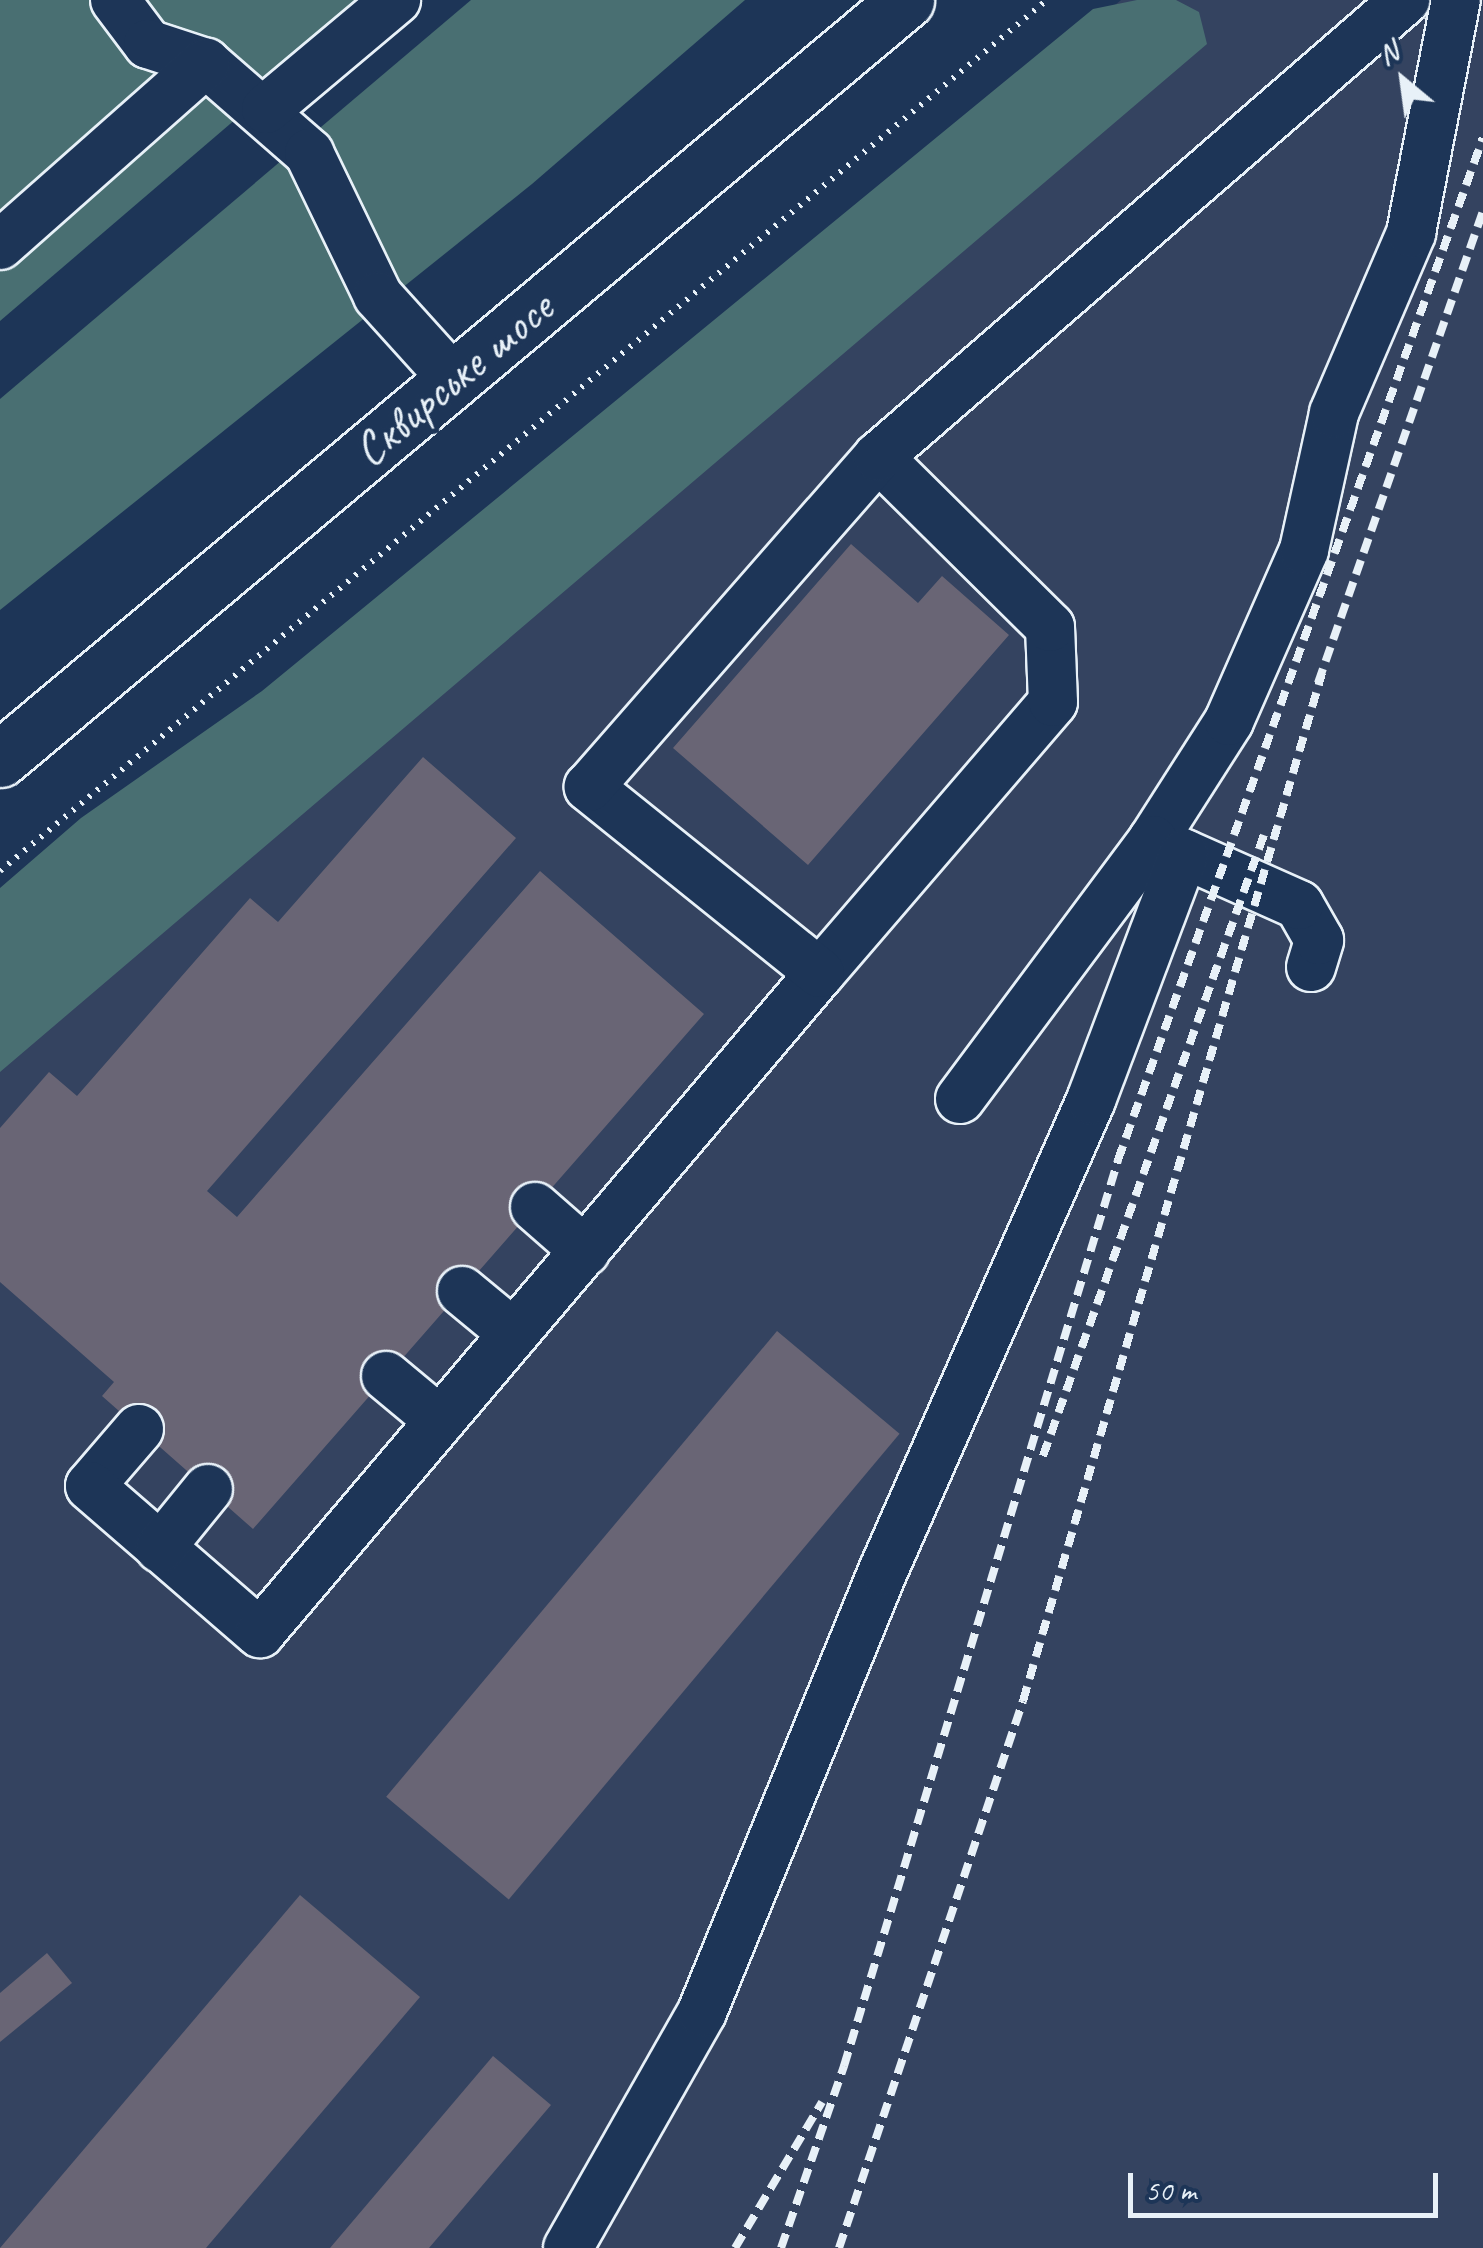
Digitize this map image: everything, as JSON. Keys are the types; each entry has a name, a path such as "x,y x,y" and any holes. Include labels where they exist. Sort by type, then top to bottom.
{"main road":[{"name":"Сквирське шосе","path":"0,759 906,0"}],"street":[{"path":"115,0 148,44 206,63 266,109 309,153 378,296 453,379"},
{"path":"266,109 396,0"},
{"path":"820,974 589,787 878,457 1405,0"},
{"path":"568,2248 702,2012 883,1572 1091,1100 1168,847 1229,721 1304,550 1334,413 1410,233 1456,0"},
{"path":"0,244 206,63"},
{"path":"139,1428 90,1486 260,1634 1053,702 1050,627 878,457"},
{"path":"1168,847 1299,905 1318,940 1311,966"},
{"path":"960,1099 1168,847"},
{"path":"535,1207 585,1250"},
{"path":"462,1290 514,1334"},
{"path":"386,1376 440,1421"},
{"path":"160,1548 208,1489"}],"path":[{"path":"0,871 1047,0"}],"shaded area":[{"path":"1121,0 1483,0 1483,2248 0,2248 0,927"}],"green space":[{"path":"0,0 375,0 0,321"},
{"path":"471,0 745,0 532,184 0,610 0,399"},
{"path":"1137,0 1176,0 1199,12 1207,44 0,1072 0,888 81,818 262,691 1093,9"}],"building":[{"path":"851,544 918,603 942,576 1009,635 808,865 673,748"},
{"path":"423,757 516,838 207,1191 237,1217 540,871 704,1014 253,1529 102,1396 114,1382 0,1282 0,1128 49,1072 77,1096 250,898 278,922"},
{"path":"777,1331 900,1434 509,1900 386,1797"},
{"path":"300,1895 420,1997 206,2248 0,2248"},
{"path":"47,1953 72,1983 0,2042 0,1993"},
{"path":"493,2056 551,2105 429,2248 330,2248"}],"railway":[{"path":"781,2248 844,2066 1118,1160 1483,138"},
{"path":"1318,683 1483,211"},
{"path":"839,2248 1023,1701 1322,673"},
{"path":"1043,1456 1266,829"},
{"path":"735,2248 822,2102"}]}
